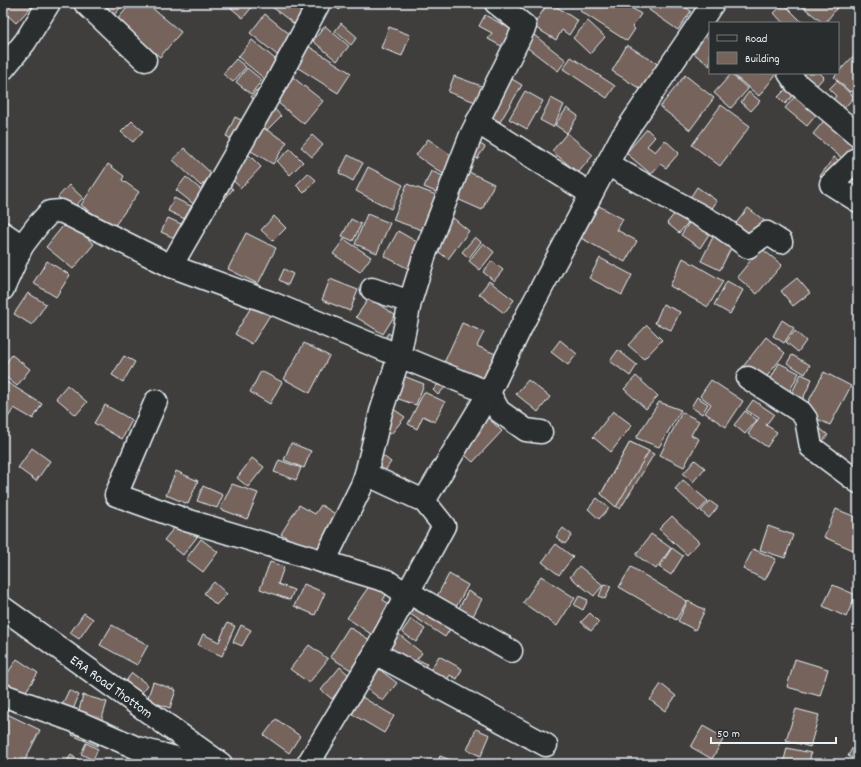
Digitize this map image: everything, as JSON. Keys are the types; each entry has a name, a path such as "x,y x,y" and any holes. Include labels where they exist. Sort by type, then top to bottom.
{"street":[{"path":"3,69 25,42 49,3"},
{"path":"85,3 145,60"},
{"path":"171,266 320,3"},
{"path":"324,562 366,474 381,412 399,357 410,302 425,254 478,122 525,26 496,3"},
{"path":"424,501 489,393 526,317 620,140 713,3"},
{"path":"790,74 796,83 858,135"},
{"path":"478,122 591,194"},
{"path":"858,158 831,184 858,201"},
{"path":"607,164 721,227 748,247 768,233 781,242"},
{"path":"3,289 22,246 50,212 61,212 171,266 283,308 489,393 499,411 526,430 541,432"},
{"path":"3,233 22,246"},
{"path":"372,289 410,302"},
{"path":"748,378 801,412 806,419 811,447 858,482"},
{"path":"156,401 116,494 186,520 387,581 511,651"},
{"path":"308,764 375,653 444,526 424,501 366,474"},
{"name":"ERA Road Thottom","path":"3,608 209,764"},
{"path":"375,653 546,745"},
{"path":"3,695 80,723 137,748 209,764"}],"building":[{"path":"3,3 35,3 16,23 3,11"},
{"path":"100,3 125,3 113,16"},
{"path":"131,3 146,3 181,32 160,57 116,21"},
{"path":"225,3 247,3 252,7 243,18"},
{"path":"267,3 303,3 298,9 307,16 298,27"},
{"path":"332,3 347,3 339,10"},
{"path":"548,3 551,3 578,21 569,35 562,30 556,40 533,26"},
{"path":"585,3 624,3 641,14 632,27 635,29 627,41 580,11"},
{"path":"654,3 679,3 691,11 678,30 649,10"},
{"path":"798,3 839,3 840,4 826,22 822,22"},
{"path":"784,4 802,22 782,22 774,13"},
{"path":"265,14 297,40 282,59 250,33"},
{"path":"485,15 513,30 503,47 488,39 492,33 479,26"},
{"path":"588,21 605,37 590,54 573,38"},
{"path":"341,23 357,37 351,45 335,31"},
{"path":"325,26 349,46 337,61 313,41"},
{"path":"389,27 410,35 402,56 381,48"},
{"path":"701,33 709,39 709,65 688,49"},
{"path":"534,35 566,60 558,71 525,46"},
{"path":"252,40 280,63 266,80 238,57"},
{"path":"627,45 661,66 645,92 612,71"},
{"path":"308,46 351,73 338,93 295,66"},
{"path":"858,51 858,83 850,92 834,77 839,74 839,72"},
{"path":"571,57 615,86 607,98 563,69"},
{"path":"236,59 246,67 233,82 223,74"},
{"path":"247,68 262,80 251,94 236,82"},
{"path":"731,74 748,89 731,108 714,93"},
{"path":"732,74 776,74 759,96"},
{"path":"802,74 821,74 824,77 810,93"},
{"path":"290,75 323,101 304,124 272,98"},
{"path":"685,75 714,98 690,130 660,107"},
{"path":"454,76 487,88 481,104 448,92"},
{"path":"507,76 522,85 500,122 485,113"},
{"path":"837,81 854,97 839,114 829,104 836,96 829,89"},
{"path":"791,84 798,90 785,104 778,97"},
{"path":"801,89 823,107 807,126 785,108"},
{"path":"256,90 264,96 259,103 251,97"},
{"path":"525,91 543,101 527,129 509,119"},
{"path":"749,92 760,101 751,111 741,102"},
{"path":"551,98 564,105 553,127 540,120"},
{"path":"721,105 750,126 720,166 692,145"},
{"path":"273,107 281,116 267,130 259,121"},
{"path":"567,108 578,116 567,133 555,125"},
{"path":"235,117 245,122 236,141 226,136"},
{"path":"827,117 858,143 858,153 849,164 813,134"},
{"path":"132,121 143,131 133,142 121,132"},
{"path":"260,126 287,142 273,164 246,148"},
{"path":"647,129 655,137 647,146 655,152 665,140 679,153 666,168 660,164 651,174 626,153"},
{"path":"567,133 593,155 578,173 552,151"},
{"path":"312,135 323,145 312,157 301,147"},
{"path":"428,139 457,159 446,176 416,155"},
{"path":"477,142 485,147 477,159 469,154"},
{"path":"184,148 212,174 201,186 173,160"},
{"path":"290,149 303,162 290,175 277,161"},
{"path":"247,153 261,167 241,188 227,175"},
{"path":"348,155 363,163 353,181 339,173"},
{"path":"834,157 843,164 828,183 820,176"},
{"path":"108,164 124,176 122,180 139,192 113,228 81,205"},
{"path":"368,167 403,185 391,209 356,191"},
{"path":"431,171 450,179 443,195 424,187"},
{"path":"467,171 494,184 482,210 455,198"},
{"path":"308,173 316,180 304,193 296,185"},
{"path":"858,173 858,196 841,183"},
{"path":"186,177 206,194 196,206 176,190"},
{"path":"225,182 233,189 223,201 215,194"},
{"path":"407,184 439,196 425,231 393,220"},
{"path":"69,185 83,198 72,210 58,197"},
{"path":"697,187 717,201 706,217 686,204"},
{"path":"174,198 193,207 187,220 168,211"},
{"path":"599,206 623,219 617,230 637,241 625,262 581,238"},
{"path":"679,208 692,218 679,233 667,223"},
{"path":"748,208 766,222 750,242 732,228"},
{"path":"367,214 390,223 377,253 355,244"},
{"path":"694,215 713,228 700,248 681,235"},
{"path":"274,216 286,228 273,241 261,230"},
{"path":"452,217 469,231 448,259 430,245"},
{"path":"168,218 188,227 181,241 161,232"},
{"path":"351,219 361,224 353,241 342,236"},
{"path":"67,221 94,244 73,269 46,247"},
{"path":"717,229 736,238 720,270 701,261"},
{"path":"398,231 422,245 409,269 384,256"},
{"path":"246,233 276,248 258,284 228,269"},
{"path":"475,237 481,242 469,258 462,252"},
{"path":"344,239 371,257 360,272 333,254"},
{"path":"483,243 494,252 480,270 469,261"},
{"path":"761,248 782,265 757,294 737,277"},
{"path":"600,258 632,275 622,295 589,278"},
{"path":"683,258 723,281 708,307 670,286"},
{"path":"47,261 70,275 56,297 33,283"},
{"path":"492,261 503,270 494,281 483,272"},
{"path":"284,269 293,274 288,285 279,280"},
{"path":"797,278 810,293 793,306 781,291"},
{"path":"330,279 358,290 350,311 322,300"},
{"path":"489,281 514,300 504,313 479,294"},
{"path":"727,281 743,290 730,314 714,305"},
{"path":"28,293 46,304 32,325 14,314"},
{"path":"369,298 395,315 383,334 356,317"},
{"path":"253,304 270,315 252,344 235,334"},
{"path":"663,304 680,312 671,330 655,323"},
{"path":"782,320 794,328 784,343 773,336"},
{"path":"462,323 484,332 477,346 498,355 485,382 444,363"},
{"path":"647,325 662,340 644,359 628,345"},
{"path":"795,331 806,341 798,352 786,342"},
{"path":"388,333 397,338 391,349 382,344"},
{"path":"766,337 785,353 758,388 738,373"},
{"path":"560,340 577,354 568,365 551,352"},
{"path":"304,343 329,356 310,393 284,379"},
{"path":"618,350 637,365 630,376 610,361"},
{"path":"12,355 30,369 17,386 3,375 3,367"},
{"path":"792,355 810,365 805,374 787,363"},
{"path":"124,356 135,362 123,382 112,375"},
{"path":"779,363 799,373 785,400 765,390"},
{"path":"261,371 282,382 270,404 250,392"},
{"path":"824,372 851,386 830,425 803,412"},
{"path":"801,374 812,379 801,403 790,397"},
{"path":"401,375 424,384 416,405 393,397"},
{"path":"636,376 658,396 646,409 624,389"},
{"path":"443,379 448,384 438,395 433,390"},
{"path":"528,380 550,397 538,412 516,394"},
{"path":"711,380 743,401 726,427 705,413 711,404 700,396"},
{"path":"5,381 42,404 33,419 14,408 3,425 3,385"},
{"path":"67,385 87,402 76,415 56,398"},
{"path":"424,392 445,402 435,422 423,416 417,429 408,424"},
{"path":"697,397 708,404 702,414 691,407"},
{"path":"753,400 774,414 766,425 777,432 767,447 748,434 759,418 746,410"},
{"path":"659,402 681,410 659,447 636,438"},
{"path":"105,405 132,420 122,439 94,423"},
{"path":"392,408 405,417 391,434 379,424"},
{"path":"613,411 632,425 611,452 593,437"},
{"path":"745,411 757,420 745,434 734,425"},
{"path":"682,412 699,421 691,435 699,439 684,467 660,455"},
{"path":"487,417 502,431 473,462 457,448"},
{"path":"817,426 828,435 819,446"},
{"path":"630,442 654,454 620,509 601,494"},
{"path":"630,442 649,451 616,507 601,494"},
{"path":"291,443 311,451 304,468 284,460"},
{"path":"32,448 50,461 36,481 18,468"},
{"path":"382,455 391,462 384,472 375,465"},
{"path":"252,458 264,467 248,487 237,478"},
{"path":"279,460 301,468 296,480 274,472"},
{"path":"695,460 705,468 693,482 683,474"},
{"path":"176,471 198,481 188,504 166,495"},
{"path":"683,480 708,501 699,511 675,489"},
{"path":"232,484 258,493 247,519 220,509"},
{"path":"203,486 223,495 217,508 197,501"},
{"path":"597,498 609,508 599,519 588,509"},
{"path":"710,501 718,507 709,518 701,511"},
{"path":"299,505 315,514 321,505 337,515 314,554 281,534"},
{"path":"836,509 858,518 858,538 853,550 824,537"},
{"path":"672,516 699,542 687,555 659,529"},
{"path":"179,522 197,537 183,555 164,540"},
{"path":"768,526 793,535 785,558 760,550"},
{"path":"563,528 572,535 565,544 556,537"},
{"path":"651,534 671,548 656,569 636,555"},
{"path":"201,539 218,552 203,572 186,559"},
{"path":"556,544 573,557 559,575 542,562"},
{"path":"672,548 683,556 671,575 659,567"},
{"path":"753,549 776,559 765,580 743,569"},
{"path":"270,562 284,567 278,584 294,590 290,600 260,589"},
{"path":"579,566 603,585 594,596 570,577"},
{"path":"631,567 687,601 676,620 619,587"},
{"path":"449,574 468,585 456,607 437,596"},
{"path":"541,576 575,598 557,626 523,603"},
{"path":"214,582 227,594 216,605 204,593"},
{"path":"372,582 387,593 383,600 394,607 374,636 347,618"},
{"path":"304,584 325,593 315,615 294,606"},
{"path":"604,584 611,586 605,599 599,596"},
{"path":"833,585 856,595 846,617 823,606"},
{"path":"468,591 482,599 473,616 459,608"},
{"path":"579,596 588,600 583,610 574,605"},
{"path":"413,597 454,623 445,637 404,610"},
{"path":"688,601 705,610 695,630 678,621"},
{"path":"84,613 93,619 79,639 70,633"},
{"path":"590,613 599,622 591,631 581,622"},
{"path":"411,619 425,629 416,642 402,632"},
{"path":"227,623 235,626 222,656 198,645 203,634 219,642"},
{"path":"112,625 148,645 137,665 100,645"},
{"path":"241,625 251,630 242,646 233,642"},
{"path":"349,627 370,640 351,670 330,657"},
{"path":"396,632 422,653 409,669 383,648"},
{"path":"309,645 328,659 309,683 290,669"},
{"path":"439,656 462,669 457,679 450,675 444,684 428,674"},
{"path":"17,659 38,673 24,694 3,680"},
{"path":"795,659 828,669 820,696 787,687"},
{"path":"419,660 427,664 421,673 413,668"},
{"path":"340,667 350,676 332,699 321,690"},
{"path":"379,669 397,683 383,701 365,687"},
{"path":"132,673 148,685 141,694 125,682"},
{"path":"153,682 176,690 170,708 147,700"},
{"path":"661,684 676,696 665,711 650,700"},
{"path":"69,690 79,695 72,712 61,707"},
{"path":"83,695 107,702 100,725 77,718"},
{"path":"362,697 394,716 384,733 352,714"},
{"path":"796,709 819,715 810,747 786,740"},
{"path":"3,712 40,730 23,764 3,764"},
{"path":"276,719 300,736 289,753 264,735"},
{"path":"77,726 101,737 97,746 72,735"},
{"path":"703,726 724,738 712,759 691,747"},
{"path":"476,729 490,735 481,756 467,750"},
{"path":"86,743 98,749 93,760 81,754"},
{"path":"855,743 858,744 858,761 848,756"},
{"path":"787,748 811,753 809,764 783,764"},
{"path":"71,755 85,764 65,764"},
{"path":"440,756 461,764 437,764"},
{"path":"360,758 369,762 368,764 357,764"},
{"path":"824,758 842,764 822,764"}]}
